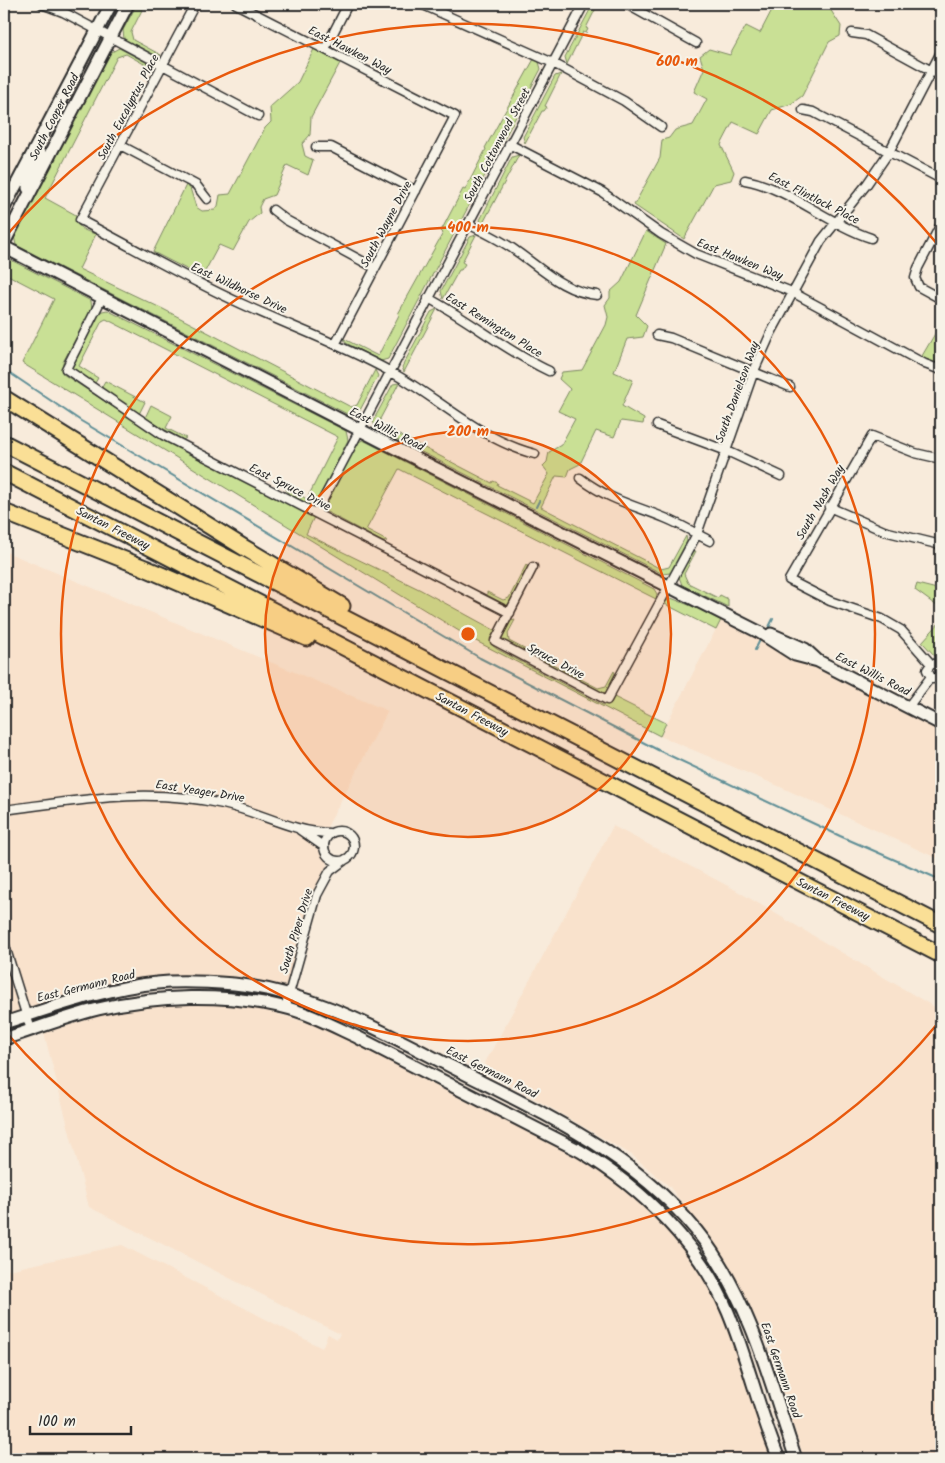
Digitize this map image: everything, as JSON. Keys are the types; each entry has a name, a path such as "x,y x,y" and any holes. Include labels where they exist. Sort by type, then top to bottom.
{"highway":[{"path":"4,398 252,552 448,664 475,686"},
{"name":"Santan Freeway","path":"4,443 941,924"},
{"name":"Santan Freeway","path":"4,472 941,955"},
{"path":"4,512 145,568 355,660 390,670"},
{"path":"787,876 810,895 941,965"},
{"path":"873,889 941,916"}],"main road":[{"name":"South Cooper Road","path":"4,208 111,4"},
{"name":"South Cooper Road","path":"4,245 128,4"},
{"path":"25,202 30,176 42,148 40,139"},
{"name":"East Willis Road","path":"4,245 102,298 668,587 759,632 804,649 818,661 941,724"},
{"name":"East Germann Road","path":"4,1023 107,992 158,983 233,984 289,993 362,1021 561,1123 618,1158 649,1182 690,1223 718,1261 749,1320 796,1459"},
{"name":"East Germann Road","path":"4,1039 96,1009 134,1002 204,997 285,1008 357,1037 606,1166 658,1212 678,1234 707,1273 727,1310 739,1339 765,1423 780,1459"},
{"path":"707,1273 718,1278 736,1310 749,1320"}],"street":[{"path":"42,4 97,30 258,116"},
{"name":"South Eucalyptus Place","path":"80,220 195,4"},
{"name":"East Hawken Way","path":"236,4 455,116"},
{"path":"325,49 348,4"},
{"path":"421,4 553,63 624,101 661,127"},
{"name":"South Cottonwood Street","path":"316,513 584,4"},
{"path":"626,4 696,43"},
{"path":"852,33 866,35 932,69 941,76"},
{"name":"South Danielson Way","path":"607,700 697,534 754,371 792,292 821,241 867,184 889,152 941,52"},
{"path":"803,110 812,112 937,176"},
{"name":"South Wayne Drive","path":"336,343 455,116"},
{"name":"East Hawken Way","path":"509,144 602,192 661,234 696,254 792,292 924,364 941,370"},
{"path":"120,145 196,185 207,199"},
{"path":"316,147 332,147 416,191"},
{"name":"East Flintlock Place","path":"745,180 759,182 835,222 871,238"},
{"path":"274,210 286,220 375,268"},
{"name":"East Wildhorse Drive","path":"80,220 242,304 336,343 423,390 449,411 472,425 518,450 535,454"},
{"path":"468,224 514,250 553,279 580,293 597,295"},
{"path":"941,224 918,268 915,278 919,287 941,299"},
{"name":"East Spruce Drive","path":"102,298 66,369 163,435 510,613"},
{"name":"East Remington Place","path":"428,298 463,317 526,360 549,371"},
{"path":"657,335 671,338 790,386"},
{"path":"657,425 727,451 781,476"},
{"name":"South Nash Way","path":"931,664 901,630 882,619 830,601 789,580 829,507 872,436 915,453 941,460"},
{"path":"580,478 592,487 628,506 664,518 710,541"},
{"path":"829,507 884,531 941,545"},
{"path":"510,613 534,567"},
{"name":"Spruce Drive","path":"510,613 495,642 607,700"},
{"path":"930,678 927,670 931,664 941,664"},
{"path":"908,707 930,678"},
{"path":"930,678 935,680 941,679"},
{"name":"East Yeager Drive","path":"4,810 108,796 149,794 223,804 255,812 300,830 323,846"},
{"name":"East Yeager Drive","path":"300,830 329,834"},
{"path":"343,831 351,837 353,852 346,859 336,860 327,855 323,846 329,834 343,831"},
{"name":"South Piper Drive","path":"326,877 327,855"},
{"name":"South Piper Drive","path":"285,1008 310,916 326,877 337,864 346,859"},
{"path":"4,943 32,1030"}],"shaded area":[{"path":"4,551 388,711 324,833 306,830 323,846 327,855 326,877 289,993 152,984 4,1023"},
{"path":"722,618 801,661 817,667 941,730 941,860 776,785 660,736"},
{"path":"613,826 732,888 941,1011 941,1459 804,1459 768,1343 729,1266 670,1187 632,1155 539,1101 499,1080 479,1074"},
{"path":"204,1003 264,1010 316,1025 351,1041 465,1101 469,1094 626,1184 709,1276 779,1459 4,1459 4,1271 122,1245 322,1348 328,1334 337,1339 340,1334 89,1207 44,1033 102,1015 138,1007"}],"green space":[{"path":"137,4 145,4 131,32 133,40 161,55 157,56 124,39 123,30"},
{"path":"593,4 598,4 586,28 588,29 586,33 583,32 567,64 565,57"},
{"path":"775,4 832,4 830,9 841,26 840,36 829,42 802,96 791,104 772,110 759,134 733,122 721,145 734,172 731,180 714,184 684,239 634,205 660,158 662,140 669,138 675,130 693,125 707,99 694,92 704,69 700,56 709,49 730,55 746,26 760,33"},
{"path":"119,48 151,65 153,69 126,54 117,57 45,198 76,215 79,226 88,232 96,234 79,269 163,309 351,407 357,405 375,370 378,376 358,414 351,416 16,245 14,236 110,53"},
{"path":"314,49 340,63 311,117 310,135 302,144 305,156 313,160 308,175 287,165 274,195 263,199 259,207 260,213 249,222 233,251 219,245 202,277 153,252 186,185 190,188 196,207 202,211 215,210 218,206 220,195 230,194 265,128 271,122 270,107 298,82"},
{"path":"534,59 539,62 541,69 388,359 381,361 346,343 344,339 378,356 398,314 443,233 441,231 463,189 465,190 485,148"},
{"path":"561,74 545,106 547,107 542,111 525,143 523,137 555,76"},
{"path":"519,155 482,225 480,220 512,157"},
{"path":"646,231 666,244 636,315 647,326 643,337 627,339 614,372 633,380 622,406 644,419 643,424 621,421 614,437 596,431 580,464 570,469 567,477 556,476 541,507 661,569 669,567 686,536 687,541 670,573 663,574 376,429 373,421 393,384 399,383 380,419 382,426 492,483 493,481 498,483 497,485 533,503 549,474 543,466 547,462 549,452 561,445 575,419 558,411 570,389 559,379 562,372 582,370 606,325 608,317 605,305 610,298 610,292 621,282"},
{"path":"476,235 462,262 465,264 459,270 443,299 441,291 470,237"},
{"path":"11,260 91,301 92,309 63,362 63,374 162,439 314,517 306,534 421,590 496,631 490,638 493,646 497,649 603,705 611,703 614,697 666,723 660,736 472,639 22,363 54,299 4,273 4,263"},
{"path":"437,309 404,372 402,367 431,312"},
{"path":"107,310 346,431 348,440 316,504 310,505 287,492 286,488 307,499 338,437 106,319 102,321 79,366 98,378 95,383 73,369 72,365 98,312"},
{"path":"936,332 941,335 941,370 919,361"},
{"path":"105,381 145,402 139,414 101,388"},
{"path":"151,405 172,416 166,428 186,438 183,440 145,418"},
{"path":"363,440 654,589 657,594 656,599 399,469 366,530 387,541 383,542 325,511 323,507 356,443"},
{"path":"696,551 684,574 688,583 718,598 720,595 728,599 728,607 682,585 679,577 692,552"},
{"path":"526,565 529,568 510,604 506,605 487,595 487,592 503,600 509,598"},
{"path":"917,584 941,590 941,609 915,590"},
{"path":"671,598 722,618 716,630 663,603"},
{"path":"515,620 508,633 509,641 598,688 606,686 614,671 615,673 606,692 602,694 505,643 502,637 510,621"},
{"path":"941,621 941,659 936,657 922,642"}],"waterway":[{"path":"4,369 81,421 480,658 658,750 840,836 941,880"},
{"path":"536,507 539,501"},
{"path":"768,629 773,619"},
{"path":"755,650 760,640"}]}
